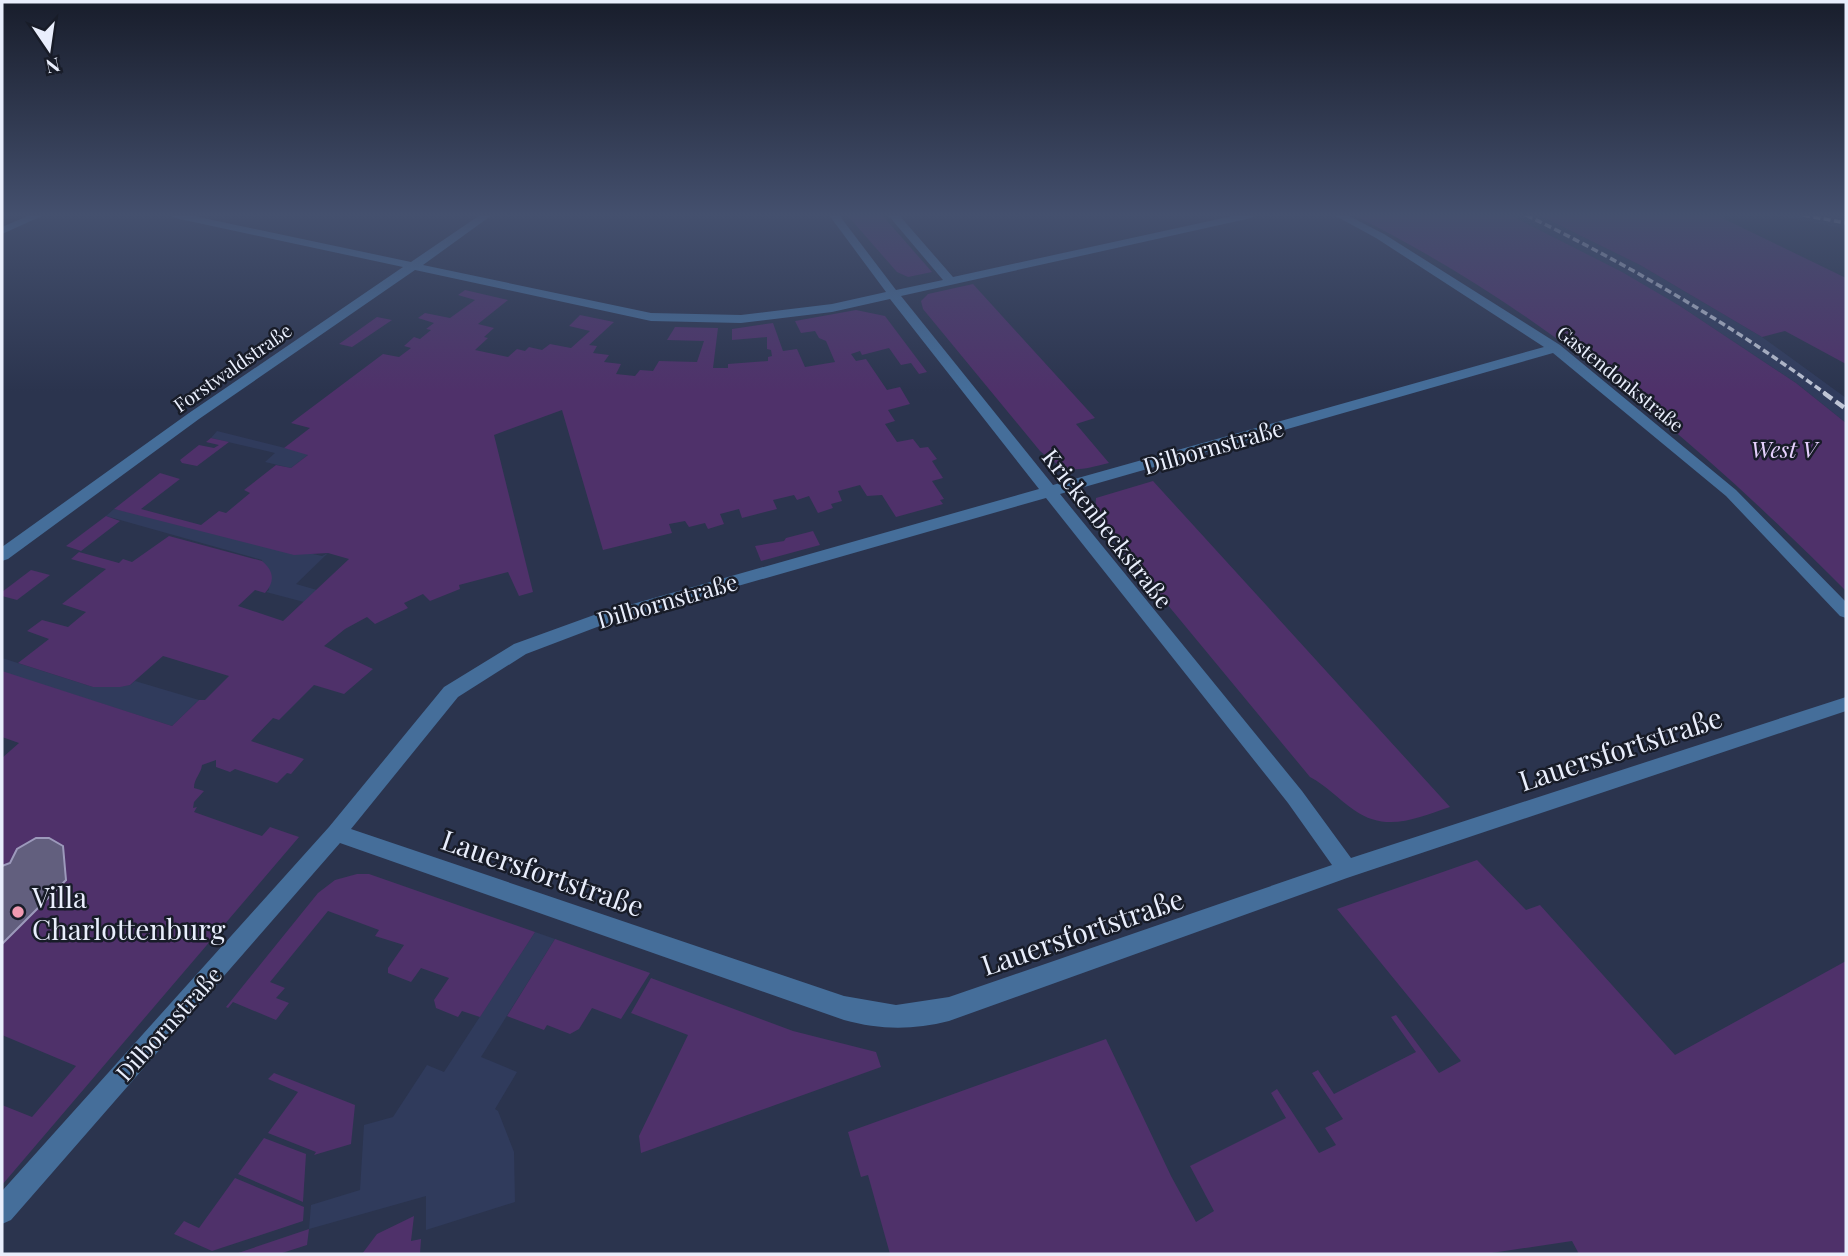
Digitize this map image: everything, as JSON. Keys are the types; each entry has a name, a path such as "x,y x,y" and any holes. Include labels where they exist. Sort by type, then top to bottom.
{"street":[{"name":"Forstwaldstraße","path":"2,555 194,416 401,274"},
{"path":"443,274 651,317 741,319 832,308 984,274"},
{"name":"Krickenbeckstraße","path":"879,274 1183,660 1295,797 1347,869"},
{"path":"944,274 950,281"},
{"name":"Gastendonkstraße","path":"1439,274 1555,348 1731,493 1846,612"},
{"name":"Dilbornstraße","path":"2,1211 336,833 451,692 520,649 600,619 1555,348"},
{"name":"Lauersfortstraße","path":"336,833 844,1008 867,1015 911,1017 949,1009 1347,869 1846,704"}],"shaded area":[{"path":"1619,274 1655,274 1762,337 1846,398 1846,423 1796,383 1680,306"},
{"path":"217,431 309,454 291,468 265,462 275,453 211,438"},
{"path":"114,509 322,556 328,553 296,584 317,590 304,602 266,592 269,590 262,560 106,516"},
{"path":"2,658 93,687 130,685 135,681 199,700 172,726 2,672"},
{"path":"535,932 555,939 481,1057 517,1072 495,1109 514,1152 515,1202 426,1230 426,1196 309,1229 311,1205 360,1190 364,1125 393,1117 427,1065 444,1072"}],"green space":[{"path":"901,274 924,274 908,277"},
{"name":"West V","path":"1458,274 1625,274 1680,306 1796,383 1846,423 1846,591 1676,432 1553,336"},
{"path":"1655,274 1837,274 1846,278 1846,364 1785,331 1762,337"},
{"path":"973,284 1095,418 1076,424 1109,463 1072,469 1058,464 1040,451 923,309 921,301 928,294"},
{"path":"465,290 508,300 478,324 494,328 475,350 508,357 517,349 525,351 529,347 542,350 550,344 571,348 590,331 569,326 580,315 614,322 589,345 597,346 593,353 609,355 604,362 621,364 616,374 635,376 640,370 653,371 659,361 697,362 704,341 667,340 675,327 718,328 713,368 728,368 728,364 768,361 768,357 772,356 771,350 767,349 767,337 732,340 732,329 773,323 783,351 797,349 805,367 835,362 826,341 819,338 815,331 801,333 795,321 856,310 885,316 927,372 919,374 911,363 901,365 889,348 862,355 860,351 851,354 856,361 866,359 887,390 900,387 910,404 888,410 895,421 885,424 897,442 913,439 920,448 928,447 937,459 932,461 943,478 932,481 944,499 940,500 943,504 896,517 882,495 867,496 860,485 838,491 842,501 831,504 833,508 818,513 809,496 797,500 794,495 773,500 777,509 742,518 739,509 720,514 724,524 708,529 705,523 689,527 685,521 669,524 672,533 603,550 562,410 494,435 533,592 519,596 508,572 459,585 460,589 430,601 423,594 404,603 408,608 375,624 367,617 345,629 324,646 373,669 344,694 314,685 279,720 273,718 251,741 304,759 291,774 287,773 277,783 235,769 230,772 216,767 216,760 202,765 194,788 204,791 194,802 193,808 197,807 194,812 262,836 270,827 299,837 2,1185 2,1105 32,1117 76,1066 2,1035 2,944 66,880 63,845 52,849 52,839 38,838 26,843 16,851 9,863 2,866 2,758 19,743 2,737 2,671 172,726 199,700 205,700 229,676 163,656 130,685 93,687 18,663 49,639 27,631 42,620 68,627 86,612 62,604 106,569 71,559 79,552 119,563 123,559 132,562 169,536 262,561 269,568 271,584 265,593 255,590 238,606 283,621 349,559 328,553 294,555 114,509 160,473 180,479 141,509 201,525 219,511 226,513 250,493 244,490 276,465 291,468 308,455 284,448 310,428 291,423 383,354 399,357 411,348 404,346 414,337 420,339 431,330 426,329 434,323 418,318 425,313 450,318 475,300 458,295"},
{"path":"377,317 392,320 352,347 339,344"},
{"path":"211,438 229,442 197,466 182,463 180,460 199,445 214,448 219,445 206,442"},
{"path":"1153,481 1450,807 1402,821 1378,821 1354,810 1310,777 1095,517 1096,498"},
{"path":"106,516 120,521 81,551 66,546"},
{"path":"813,531 820,545 761,561 755,546 784,541 786,538"},
{"path":"31,570 50,575 17,600 2,596 2,592"},
{"path":"1477,860 1526,910 1540,905 1675,1055 1846,961 1846,1254 1579,1254 1572,1241 1485,1254 890,1254 868,1175 861,1177 848,1132 1106,1039 1171,1176 1196,1222 1214,1211 1190,1166 1286,1118 1271,1093 1277,1089 1319,1153 1336,1145 1325,1128 1343,1119 1312,1073 1318,1070 1334,1094 1416,1052 1391,1017 1396,1015 1439,1073 1461,1061 1337,909"},
{"path":"369,874 535,932 480,1017 462,1011 458,1017 436,1008 434,1000 449,978 421,968 411,982 388,973 388,968 404,945 375,936 379,930 328,911 270,982 285,988 276,998 289,1003 276,1020 233,1002 226,1007 318,893 335,880"},
{"path":"555,939 650,973 621,1019 592,1008 579,1029 570,1034 547,1025 544,1030 507,1016"},
{"path":"651,978 793,1031 876,1052 881,1067 641,1153 639,1136 688,1035 631,1013"},
{"path":"274,1073 355,1105 351,1144 314,1155 316,1152 268,1133 298,1092 268,1079"},
{"path":"264,1138 306,1154 303,1202 238,1174"},
{"path":"235,1178 304,1207 303,1221 212,1251 174,1234 184,1221 199,1228"},
{"path":"414,1216 411,1241 421,1239 420,1254 362,1254 377,1234"},
{"path":"309,1229 307,1245 279,1254 235,1254"}],"building":[{"name":"Villa Charlottenburg","path":"36,838 49,838 63,846 66,880 2,944 2,866 10,863 17,849"}],"railway":[{"path":"1637,274 1754,344 1826,394"},
{"path":"1824,393 1846,409"}],"place":[{"name":"Villa Charlottenburg","path":"18,912"}]}
